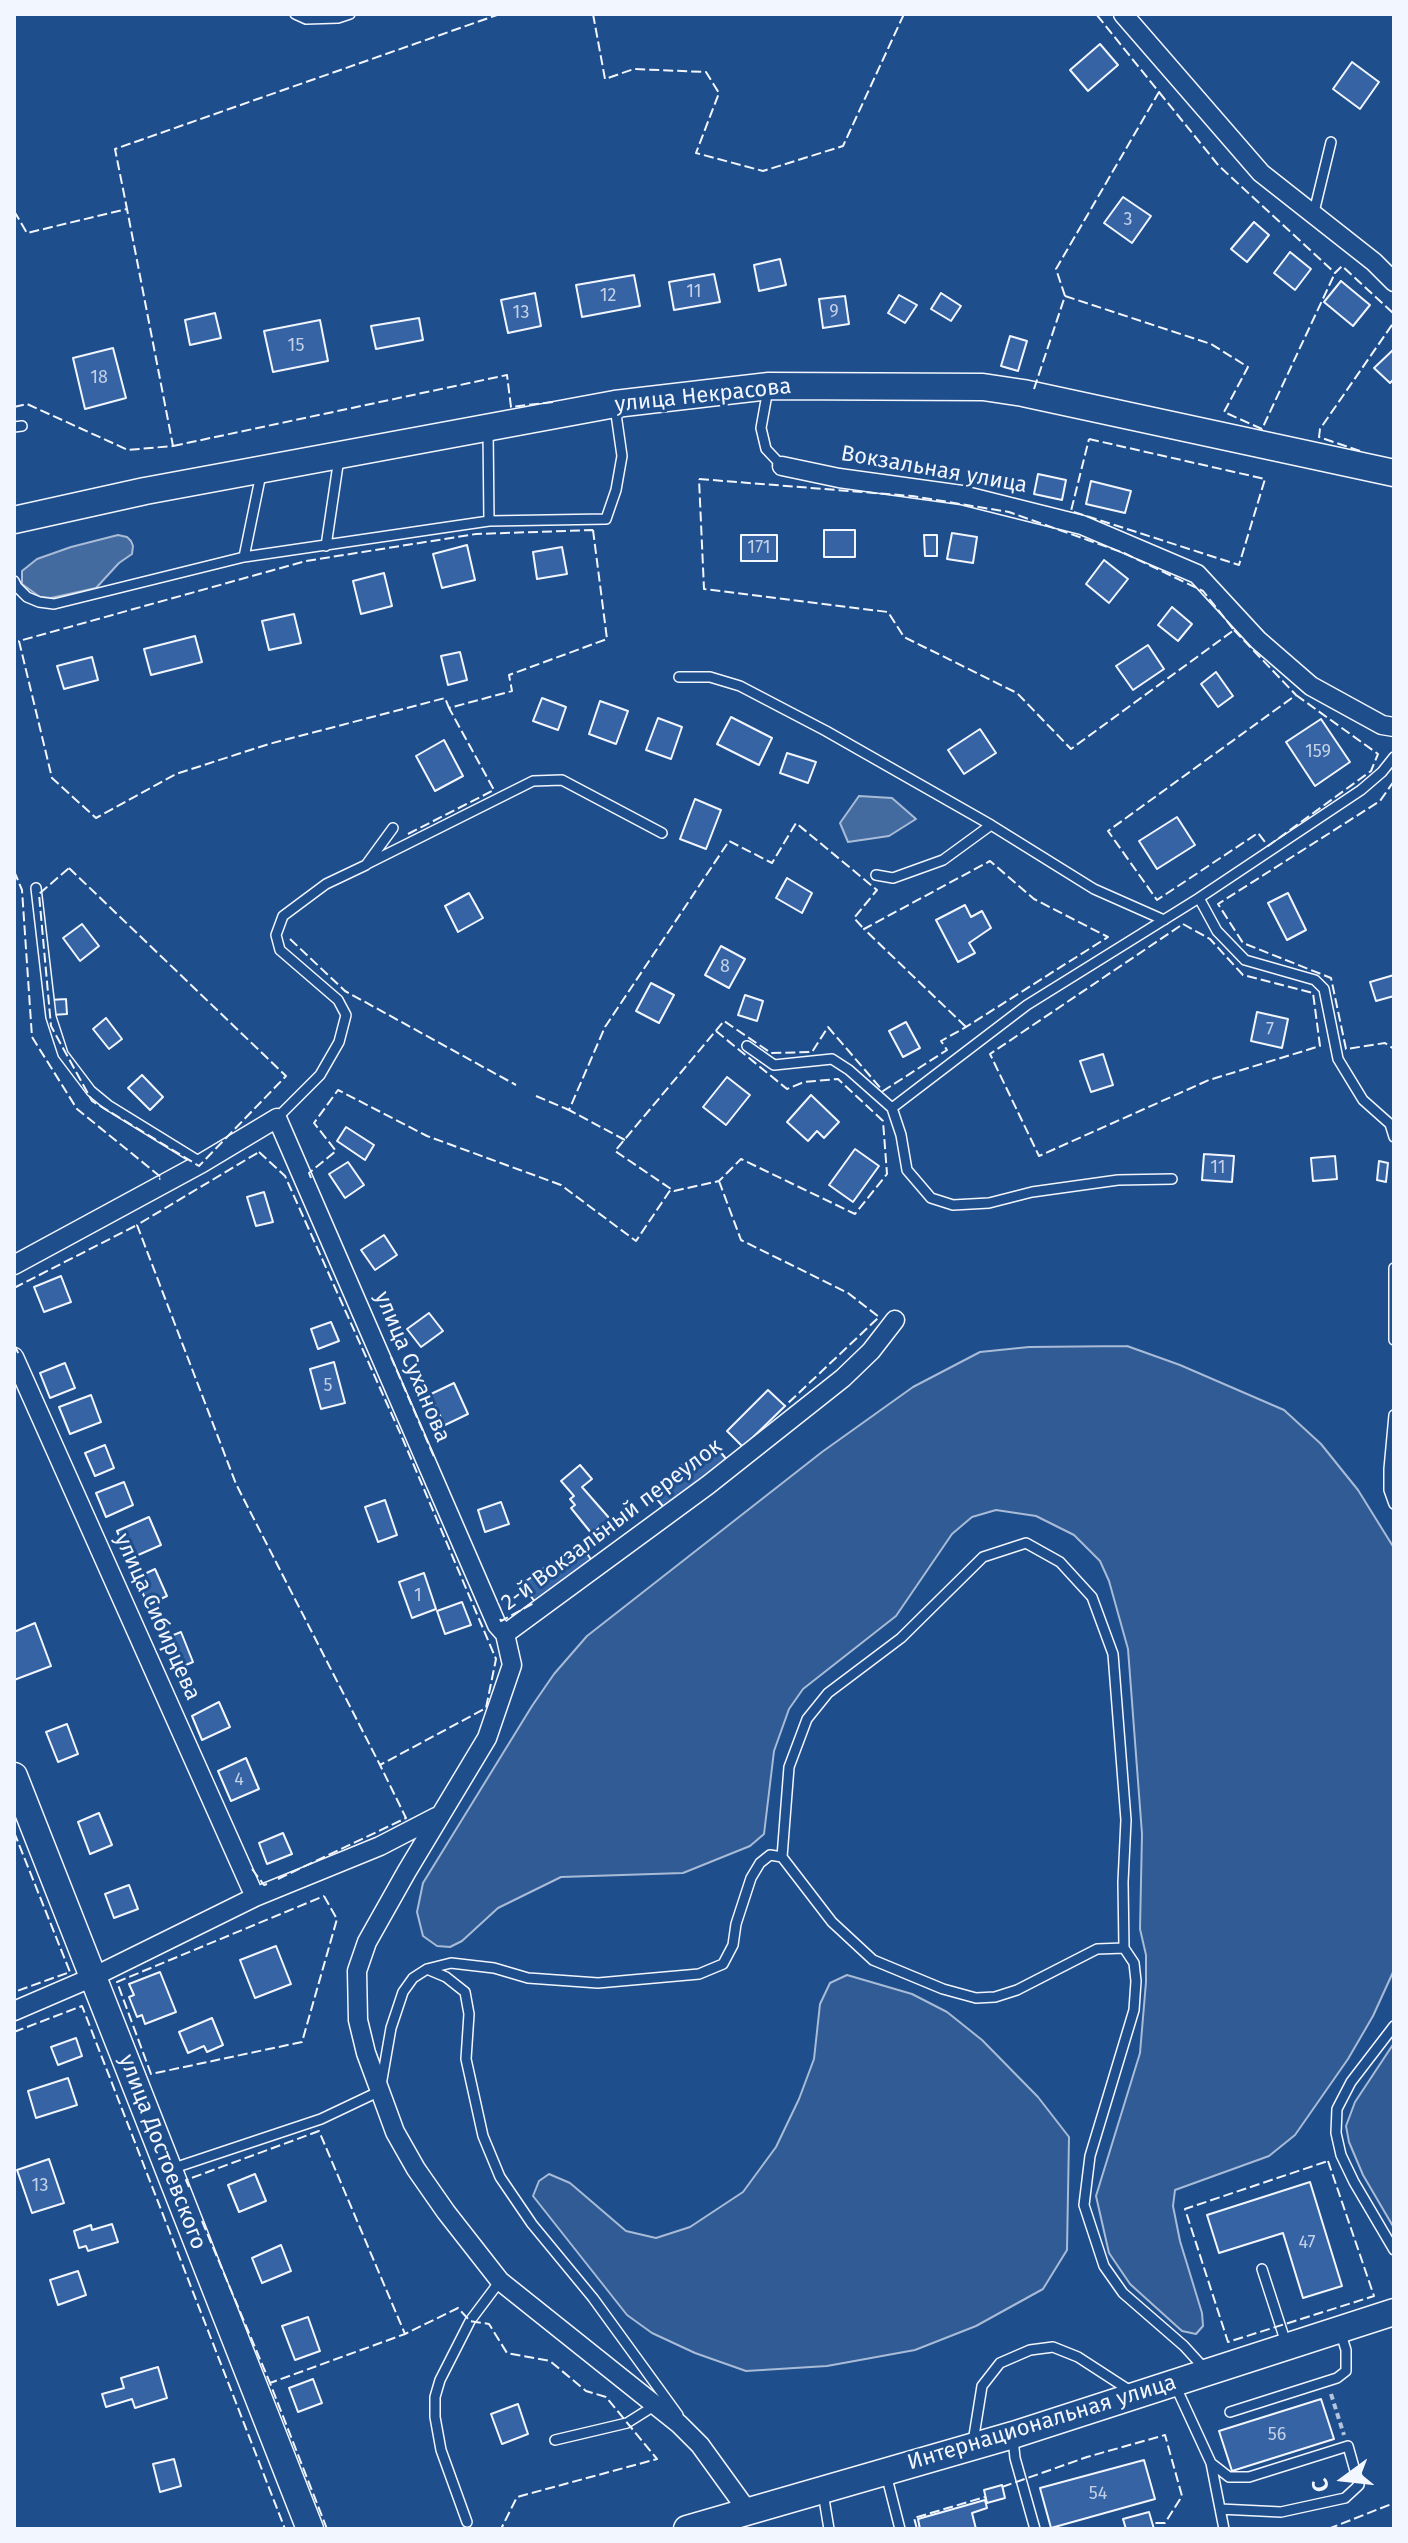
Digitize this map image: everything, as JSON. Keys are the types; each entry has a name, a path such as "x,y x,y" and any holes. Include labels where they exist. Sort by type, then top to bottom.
{"main road":[{"name":"улица Некрасова","path":"14,520 340,454 615,404 769,386 983,387 1394,473"},
{"name":"улица Достоевского","path":"14,1776 310,2529"},
{"name":"Интернациональная улица","path":"699,2527 747,2510 1013,2435 1394,2312"}],"street":[{"path":"1123,14 1261,173 1314,212 1394,282"},
{"name":"Вокзальная улица","path":"782,466 839,478 962,495 1082,525 1197,574 1258,640 1311,686 1382,725 1394,727"},
{"path":"14,1265 202,1163 277,1118"},
{"name":"улица Суханова","path":"277,1118 497,1625 505,1634"},
{"name":"2-й Вокзальный переулок","path":"747,2510 700,2445 679,2424 500,2281 416,2169 395,2132 366,2053 358,2020 357,1971 367,1942 438,1816 487,1738 512,1665 505,1634 708,1485 843,1378 871,1351 895,1320"},
{"name":"улица Сибирцева","path":"14,1357 255,1897"},
{"path":"14,2011 93,1977 255,1897 380,1846 438,1816"}],"lane":[{"path":"295,14 306,19 338,18 350,14"},
{"path":"1314,212 1331,142"},
{"path":"769,386 761,428 766,449 782,466"},
{"path":"14,581 27,597 54,604 244,557 489,521 606,519 616,490 622,456 615,404"},
{"path":"488,427 489,521"},
{"path":"326,546 340,454"},
{"path":"244,557 262,470"},
{"path":"679,677 710,677 740,686 991,825 1094,889 1164,920"},
{"path":"892,1108 1027,1005 1199,898 1361,790 1394,757"},
{"path":"277,1118 320,1075 339,1042 346,1015 338,1000 280,950 276,935 283,916 326,884 533,781 562,780 662,833"},
{"path":"876,875 893,878 943,860 991,825"},
{"path":"366,865 393,828"},
{"path":"36,888 51,1017 63,1054 91,1091 108,1105 202,1163"},
{"path":"1199,898 1217,931 1245,960 1315,980 1324,989 1338,1059 1363,1100 1390,1124 1394,1137"},
{"path":"747,1046 774,1065 832,1059 849,1070 892,1108 907,1170 931,1198 953,1205 989,1203 1032,1192 1118,1180 1172,1179"},
{"path":"1394,1268 1394,1340"},
{"path":"1394,1415 1389,1490 1394,1504"},
{"path":"1124,1948 1097,1949 1017,1990 995,1997 976,1998 943,1989 873,1960 832,1922 782,1857 789,1767 807,1719 828,1693 901,1638 983,1557 1026,1543 1060,1562 1092,1597 1113,1654 1126,1820 1124,1948 1134,1963 1136,1981 1134,2010 1090,2156 1084,2205 1104,2266 1123,2293 1184,2346 1207,2372"},
{"path":"168,2170 321,2119 380,2091 391,2028 403,1992 413,1978 427,1969 451,1963 494,1968 528,1978 598,1983 699,1974 723,1964 733,1945 736,1924 751,1878 760,1863 770,1855 782,1857"},
{"path":"427,1969 446,1977 465,1992 469,2014 466,2059 483,2136 500,2177 532,2224 593,2298 700,2445"},
{"path":"1394,2026 1351,2082 1337,2109 1336,2133 1347,2168 1394,2250"},
{"path":"1262,2269 1287,2346"},
{"path":"467,2522 441,2450 435,2397 440,2380 470,2321 500,2281"},
{"path":"1230,2412 1337,2378 1346,2371 1346,2350 1340,2329"},
{"path":"972,2447 982,2386 1000,2363 1030,2350 1053,2347 1078,2357 1135,2394"},
{"path":"1173,2382 1211,2463 1224,2529"},
{"path":"555,2440 627,2423 654,2406"},
{"path":"1013,2435 1015,2458 1035,2529"},
{"path":"1211,2463 1229,2477 1249,2477 1348,2446 1359,2485 1345,2498 1281,2512 1220,2509"},
{"path":"885,2471 900,2529"},
{"path":"823,2489 829,2529"}],"shaded area":[{"path":"118,535 131,541 132,554 96,588 51,598 40,597 22,584 22,571 37,559"},
{"path":"859,796 892,798 916,819 889,836 848,842 840,823"},
{"path":"1127,1346 1180,1365 1284,1410 1321,1444 1358,1490 1394,1548 1394,1970 1373,2016 1348,2059 1295,2135 1269,2156 1175,2190 1173,2206 1180,2241 1202,2313 1203,2326 1196,2334 1182,2331 1130,2284 1109,2253 1096,2196 1140,2053 1146,1982 1146,1955 1140,1929 1142,1834 1128,1649 1109,1581 1100,1561 1074,1535 1036,1516 996,1510 972,1517 952,1534 896,1616 803,1689 789,1709 774,1751 764,1834 750,1846 683,1873 561,1877 498,1908 462,1941 450,1947 437,1946 423,1936 417,1912 423,1883 532,1706 554,1674 587,1636 822,1452 913,1387 980,1352 1029,1347"},
{"path":"847,1975 912,1994 947,2012 982,2040 1038,2097 1069,2137 1067,2250 1043,2289 976,2326 915,2350 827,2366 746,2371 695,2353 652,2333 627,2315 533,2196 539,2181 549,2174 570,2183 626,2231 656,2238 690,2227 743,2192 776,2147 799,2099 814,2059 820,2004 830,1983"},
{"path":"1394,2043 1394,2228 1363,2175 1349,2142 1346,2126 1355,2102"}],"building":[{"path":"1100,44 1118,65 1088,91 1070,70"},
{"path":"1352,62 1379,82 1360,109 1333,89"},
{"path":"1123,197 1151,216 1132,243 1104,223"},
{"path":"1254,222 1269,235 1247,262 1231,249"},
{"path":"1290,252 1311,269 1295,290 1274,273"},
{"path":"780,259 786,285 759,291 754,265"},
{"path":"714,274 720,302 674,310 669,282"},
{"path":"634,275 640,306 582,317 576,285"},
{"path":"1341,281 1370,305 1353,326 1324,302"},
{"path":"535,293 541,326 508,333 501,300"},
{"path":"941,293 961,306 951,321 931,309"},
{"path":"899,295 917,305 905,323 888,313"},
{"path":"845,296 849,324 823,328 819,299"},
{"path":"215,313 221,338 190,345 185,320"},
{"path":"419,318 423,340 376,349 371,326"},
{"path":"320,320 328,361 273,372 264,331"},
{"path":"1010,336 1027,341 1018,371 1001,366"},
{"path":"113,348 126,398 85,409 73,358"},
{"path":"1394,349 1394,379 1390,383 1374,368"},
{"path":"1038,474 1066,480 1062,500 1034,494"},
{"path":"1091,481 1131,491 1125,513 1086,504"},
{"path":"824,530 855,530 855,557 824,557"},
{"path":"952,533 977,537 973,563 947,559"},
{"path":"741,535 777,535 777,561 741,561"},
{"path":"924,535 937,535 937,556 925,556"},
{"path":"467,545 475,580 442,588 433,554"},
{"path":"562,547 567,574 537,579 533,552"},
{"path":"1104,560 1128,579 1109,603 1086,584"},
{"path":"384,573 392,606 361,614 353,581"},
{"path":"1172,607 1192,624 1178,641 1158,625"},
{"path":"294,614 301,643 269,650 262,621"},
{"path":"195,636 202,662 151,675 144,649"},
{"path":"1148,645 1164,669 1133,690 1116,666"},
{"path":"460,652 467,680 448,685 441,656"},
{"path":"92,657 98,680 64,689 57,666"},
{"path":"1216,672 1233,696 1218,707 1201,684"},
{"path":"542,698 566,707 558,730 533,721"},
{"path":"600,701 628,711 616,744 589,734"},
{"path":"731,717 772,738 759,765 717,744"},
{"path":"658,718 682,727 671,759 646,750"},
{"path":"1321,719 1350,762 1315,786 1286,742"},
{"path":"980,729 996,753 964,774 948,750"},
{"path":"444,740 463,776 435,791 416,756"},
{"path":"787,753 816,762 808,783 780,773"},
{"path":"695,799 721,810 706,849 680,839"},
{"path":"1177,817 1195,845 1157,869 1139,841"},
{"path":"787,878 812,893 802,913 776,898"},
{"path":"469,893 483,918 458,932 445,906"},
{"path":"1288,893 1306,930 1287,940 1268,903"},
{"path":"965,905 971,917 982,911 991,928 969,943 975,953 958,962 936,920"},
{"path":"82,924 99,946 80,961 63,938"},
{"path":"721,946 745,959 729,988 705,975"},
{"path":"1394,975 1394,996 1376,1001 1370,982"},
{"path":"651,983 674,995 659,1023 636,1011"},
{"path":"745,995 763,1001 757,1021 738,1015"},
{"path":"66,999 67,1014 52,1015 50,1000"},
{"path":"1257,1012 1288,1019 1282,1048 1251,1041"},
{"path":"106,1018 122,1039 109,1049 93,1029"},
{"path":"906,1022 920,1048 903,1057 889,1031"},
{"path":"1103,1054 1113,1085 1091,1092 1080,1061"},
{"path":"142,1075 163,1097 150,1110 128,1088"},
{"path":"727,1077 750,1095 726,1125 703,1107"},
{"path":"811,1095 839,1122 824,1138 817,1131 808,1141 787,1122"},
{"path":"346,1127 374,1145 365,1160 337,1141"},
{"path":"855,1149 879,1166 853,1202 829,1185"},
{"path":"1204,1154 1234,1156 1232,1182 1202,1180"},
{"path":"1335,1156 1337,1179 1313,1181 1311,1158"},
{"path":"1379,1161 1388,1163 1386,1182 1377,1180"},
{"path":"348,1162 364,1185 345,1198 329,1174"},
{"path":"264,1192 273,1222 256,1226 247,1197"},
{"path":"384,1235 397,1255 375,1270 361,1250"},
{"path":"61,1276 71,1302 44,1312 34,1287"},
{"path":"429,1313 443,1331 421,1347 407,1329"},
{"path":"331,1322 339,1341 318,1349 311,1329"},
{"path":"334,1362 345,1403 321,1409 310,1369"},
{"path":"65,1363 75,1388 50,1398 40,1373"},
{"path":"454,1383 468,1414 445,1425 429,1395"},
{"path":"768,1390 785,1406 743,1447 727,1431"},
{"path":"91,1395 101,1422 70,1434 59,1407"},
{"path":"105,1445 114,1468 95,1476 85,1453"},
{"path":"718,1449 727,1460 667,1511 651,1492 690,1458 697,1466"},
{"path":"580,1465 592,1479 582,1487 610,1519 592,1534 571,1508 575,1505 570,1499 574,1496 561,1481"},
{"path":"124,1482 133,1505 106,1517 96,1493"},
{"path":"385,1500 397,1535 378,1542 365,1507"},
{"path":"501,1502 509,1524 485,1532 478,1510"},
{"path":"149,1517 161,1545 129,1559 117,1531"},
{"path":"584,1549 592,1561 535,1602 522,1584 544,1568 549,1574"},
{"path":"155,1569 167,1596 148,1605 136,1578"},
{"path":"424,1573 436,1609 412,1618 399,1582"},
{"path":"462,1602 471,1625 445,1634 437,1611"},
{"path":"35,1623 51,1666 14,1680 14,1632"},
{"path":"181,1632 193,1662 174,1670 161,1640"},
{"path":"219,1702 230,1727 202,1740 192,1716"},
{"path":"67,1724 78,1754 58,1762 46,1732"},
{"path":"246,1758 259,1789 231,1801 218,1771"},
{"path":"99,1813 112,1845 90,1854 78,1822"},
{"path":"283,1833 292,1854 267,1864 259,1843"},
{"path":"129,1885 138,1909 114,1918 105,1894"},
{"path":"276,1946 291,1984 255,1998 240,1960"},
{"path":"160,1972 176,2012 145,2024 142,2015 137,2017 129,1997 134,1995 129,1984"},
{"path":"212,2018 223,2045 207,2052 204,2046 188,2053 179,2032"},
{"path":"76,2038 82,2056 58,2065 51,2047"},
{"path":"68,2078 77,2105 36,2118 28,2091"},
{"path":"49,2159 64,2203 32,2213 17,2170"},
{"path":"255,2174 266,2201 239,2212 228,2185"},
{"path":"1310,2182 1342,2286 1303,2298 1283,2233 1219,2253 1207,2215"},
{"path":"112,2224 118,2242 88,2251 86,2246 79,2248 74,2231 91,2225 92,2230"},
{"path":"281,2245 291,2271 262,2283 252,2258"},
{"path":"78,2271 86,2295 58,2305 50,2280"},
{"path":"308,2317 320,2351 295,2360 282,2326"},
{"path":"158,2367 167,2398 135,2408 132,2399 106,2407 102,2394 124,2388 121,2378"},
{"path":"313,2379 322,2403 298,2412 289,2388"},
{"path":"1321,2399 1334,2439 1232,2471 1219,2431"},
{"path":"518,2404 528,2434 502,2444 491,2414"},
{"path":"174,2459 181,2486 160,2492 153,2464"},
{"path":"1144,2460 1155,2499 1051,2528 1040,2488"},
{"path":"1002,2485 1005,2498 987,2503 984,2490"},
{"path":"985,2500 987,2508 972,2513 976,2529 920,2529 918,2519"},
{"path":"1149,2512 1154,2529 1126,2529 1123,2519"}],"fence":[{"path":"14,211 27,233 127,209 115,149 500,14"},
{"path":"593,14 605,79 634,69 706,72 719,93 696,153 763,171 843,146 904,14"},
{"path":"1034,389 1065,296 1056,269 1159,92 1096,14"},
{"path":"1159,92 1219,166 1335,273 1342,266 1394,314"},
{"path":"14,407 27,404 128,450 173,446 127,209"},
{"path":"1065,296 1211,344 1248,367 1224,412 1262,429 1335,273"},
{"path":"1360,451 1319,437 1320,429 1394,322"},
{"path":"173,446 507,375 511,407 553,402"},
{"path":"1089,439 1265,479 1239,565 1071,511 1089,439"},
{"path":"699,479 912,496 1009,512 1124,553 1203,591 1234,630 1071,749 1017,693 904,637 888,612 704,589 699,479"},
{"path":"593,530 607,639 509,675 512,691 449,708 445,698 269,744 176,774 96,818 52,778 19,641 306,561 476,534 593,530"},
{"path":"1234,630 1296,695"},
{"path":"1296,695 1378,754 1371,771 1268,846 1258,833 1157,900 1108,831 1296,695"},
{"path":"408,834 494,790 449,708"},
{"path":"1394,781 1380,801 1218,904 1243,943 1331,978 1346,1049 1385,1043 1394,1049"},
{"path":"625,1140 569,1110 605,1027 729,841 772,863 796,823 877,890 854,918 864,929"},
{"path":"716,1031 787,1089 804,1082 838,1079 883,1121 887,1174 855,1214 741,1159 719,1181 674,1191 615,1151 724,1021 771,1053 812,1052 828,1027 883,1091 947,1050 941,1041 966,1027 1108,937 1034,899 990,861 864,929 966,1027"},
{"path":"69,868 286,1076 199,1166 92,1101 51,1026 39,894 69,868"},
{"path":"14,871 22,890 32,1037 77,1109 162,1178 159,1179"},
{"path":"1183,924 1210,939 1243,975 1313,993 1320,1046 1209,1080 1039,1156 990,1054 1183,924"},
{"path":"290,939 345,991 516,1085"},
{"path":"311,1178 309,1173 336,1151 314,1123 338,1090 427,1136 561,1185 636,1241 671,1189"},
{"path":"536,1096 569,1110"},
{"path":"259,1152 285,1176 401,1435 496,1659 486,1708 380,1765 236,1484 137,1225 259,1152"},
{"path":"719,1181 741,1240 848,1293 879,1317 785,1406"},
{"path":"14,1288 137,1225"},
{"path":"14,1344 19,1355"},
{"path":"391,1357 435,1459"},
{"path":"500,1619 534,1603"},
{"path":"278,1879 406,1818 380,1765"},
{"path":"14,1832 70,1972 14,1992"},
{"path":"252,1869 264,1885 267,1884"},
{"path":"324,1896 337,1919 302,2042 151,2074 117,1982 324,1896"},
{"path":"14,2032 82,2006 285,2529"},
{"path":"189,2187 186,2180 319,2131 405,2334"},
{"path":"1328,2161 1374,2296 1228,2342 1185,2209 1328,2161"},
{"path":"202,2221 270,2383"},
{"path":"327,2529 270,2383 405,2334 458,2308 470,2321 489,2324 507,2353 550,2361 586,2391 606,2397 657,2459 517,2497 501,2529"},
{"path":"1002,2487 1087,2457 1165,2435 1182,2496 1165,2523 1152,2523"},
{"path":"917,2529 914,2518 986,2499"},
{"path":"1328,2529 1394,2503"}]}
